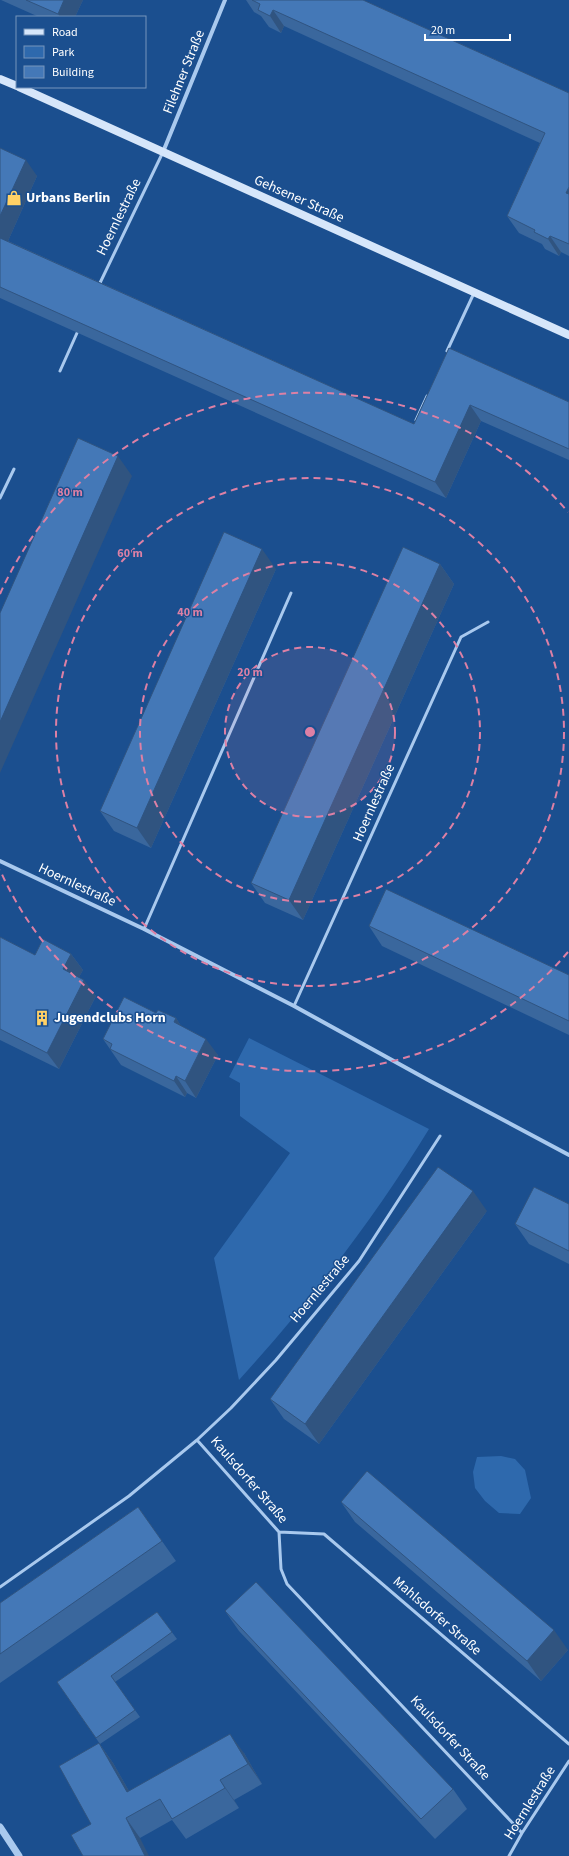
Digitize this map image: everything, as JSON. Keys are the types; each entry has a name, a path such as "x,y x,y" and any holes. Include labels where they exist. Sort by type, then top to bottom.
{"main road":[{"name":"Gehsener Straße","path":"0,78 16,86"},
{"name":"Gehsener Straße","path":"20,88 569,335"}],"street":[{"name":"Filehner Straße","path":"163,152 225,0"},
{"name":"Hoernlestraße","path":"0,861 144,929 294,1006 569,1155"},
{"path":"0,1827 19,1856"}],"lane":[{"name":"Hoernlestraße","path":"96,292 163,152"},
{"path":"445,357 474,293"},
{"path":"60,371 77,333"},
{"path":"416,420 429,392"},
{"path":"0,498 14,469"},
{"path":"144,929 291,593"},
{"name":"Hoernlestraße","path":"294,1006 461,636 488,622"},
{"name":"Hoernlestraße","path":"197,1440 231,1408 276,1360 359,1261 440,1136"},
{"name":"Kaulsdorfer Straße","path":"0,1587 129,1496 197,1440 279,1532 281,1569 287,1584 522,1833"},
{"name":"Mahlsdorfer Straße","path":"279,1532 324,1534 569,1744"},
{"name":"Hoernlestraße","path":"509,1856 522,1833 569,1761"}],"green space":[{"path":"249,1038 429,1129 386,1195 340,1259 291,1321 239,1380 214,1258 290,1153 240,1116 240,1083 229,1077"},
{"path":"501,1456 515,1459 525,1470 531,1498 520,1514 499,1513 485,1501 475,1488 473,1472 477,1457"}],"building":[{"path":"26,0 64,0 58,14"},
{"path":"252,0 363,0 569,93 569,187 566,193 569,194 569,244 550,236 548,239 534,232 535,230 507,216 545,133 273,10 270,16 258,10 260,4"},
{"path":"0,148 26,160 0,216"},
{"path":"0,238 414,424 449,348 569,402 569,449 470,405 435,482 0,287"},
{"path":"78,438 118,456 0,722 0,613"},
{"path":"224,532 262,549 137,828 100,811"},
{"path":"403,547 440,564 289,900 251,883"},
{"path":"386,889 569,975 569,1021 369,926"},
{"name":"Jugendclubs Horn","path":"0,937 35,955 43,939 71,954 63,969 84,980 47,1053 0,1029"},
{"path":"124,997 156,1013 158,1010 176,1018 174,1022 206,1039 185,1081 176,1076 174,1081 110,1049 112,1044 103,1039"},
{"path":"438,1167 473,1191 305,1424 270,1399"},
{"path":"534,1187 569,1204 569,1251 515,1224"},
{"path":"367,1471 554,1630 527,1661 341,1502"},
{"path":"138,1507 162,1541 0,1654 0,1603"},
{"path":"256,1582 453,1789 421,1819 225,1611"},
{"path":"157,1612 172,1632 111,1676 135,1710 96,1738 57,1682"},
{"path":"230,1734 248,1764 220,1780 225,1788 172,1819 160,1799 126,1818 145,1856 83,1856 71,1835 91,1824 59,1766 99,1743 127,1792"}],"place":[{"name":"Urbans Berlin","path":"14,198"},
{"name":"Jugendclubs Horn","path":"42,1018"}]}
